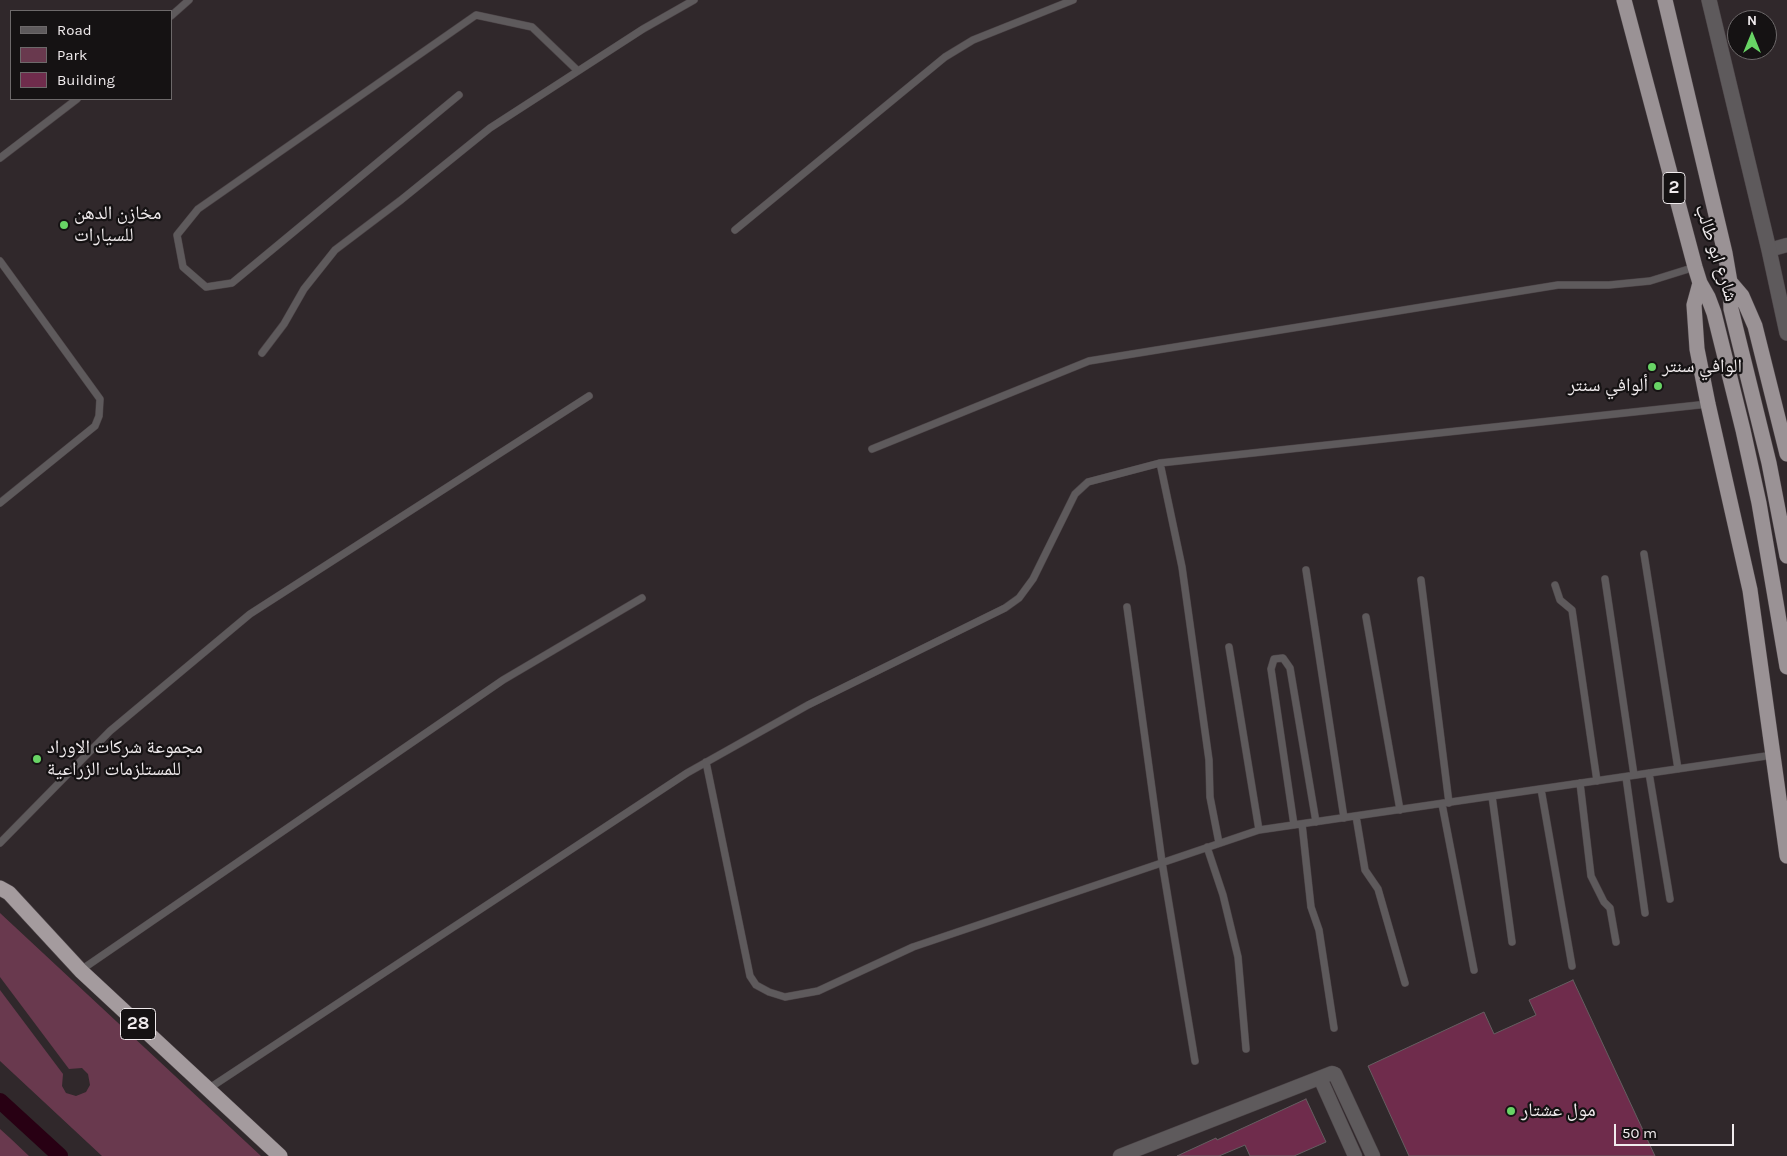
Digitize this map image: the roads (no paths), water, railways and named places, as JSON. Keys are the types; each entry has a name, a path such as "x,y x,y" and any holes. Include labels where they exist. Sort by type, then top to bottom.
{"highway":[{"name":"شارع ابو طالب","path":"1624,0 1695,267 1714,313 1729,373 1759,503 1787,667"},
{"name":"شارع ابو طالب","path":"1667,3 1725,253 1730,282 1731,309 1747,370 1787,556"},
{"path":"1730,282 1742,296 1755,326 1787,454"},
{"path":"1700,283 1694,305 1694,324 1708,404 1750,590 1787,856"},
{"name":"28","path":"0,888 8,893 81,971 280,1156"}],"street":[{"path":"1709,0 1787,333"},
{"path":"1769,250 1787,245"},
{"path":"1120,1156 1332,1073 1335,1074 1372,1152 1354,1156 1320,1078"}],"lane":[{"path":"172,15 189,0"},
{"path":"262,353 284,324 304,289 335,250 401,200 490,128 643,29 694,0"},
{"path":"735,230 945,56 973,40 1074,0"},
{"path":"459,95 232,283 206,286 183,267 177,235 198,209 476,15 532,27 578,71"},
{"path":"0,158 76,100"},
{"path":"0,261 100,399 99,416 95,426 0,503"},
{"path":"872,449 1089,361 1558,285 1609,286 1650,281 1695,267"},
{"path":"0,843 110,731 250,614 589,396"},
{"path":"208,1089 706,762 808,705 1005,608 1019,598 1032,579 1075,494 1088,482 1160,463 1708,404"},
{"path":"1160,463 1182,567 1208,760 1210,797 1219,843"},
{"path":"1644,554 1678,769"},
{"path":"1306,570 1344,818"},
{"path":"1606,579 1645,913"},
{"path":"1422,580 1446,803 1474,970"},
{"path":"1555,585 1560,600 1572,610 1597,781"},
{"path":"81,971 503,680 642,598"},
{"path":"1126,607 1162,862 1195,1061"},
{"path":"1366,618 1400,810"},
{"path":"1229,647 1259,830"},
{"path":"1316,822 1290,668 1283,658 1274,659 1271,669 1311,907 1319,930 1334,1028"},
{"path":"706,762 750,976 756,985 768,992 785,997 818,991 913,947 1259,830 1773,755"},
{"path":"1649,773 1670,899"},
{"path":"1580,784 1591,876 1604,902 1610,908 1616,942"},
{"path":"1541,789 1572,966"},
{"path":"1492,796 1512,942"},
{"path":"1356,816 1365,870 1378,889 1405,983"},
{"path":"1207,847 1223,895 1238,957 1246,1049"}],"waterway":[{"path":"0,1101 60,1156"}],"place":[{"name":"مخازن الدهن للسيارات","path":"64,225"},
{"name":"الوافي سنتر","path":"1652,367"},
{"name":"ألوافي سنتر","path":"1658,386"},
{"name":"مجموعة شركات الاوراد للمستلزمات الزراعية","path":"37,759"},
{"name":"مول عشتار","path":"1511,1111"}]}
